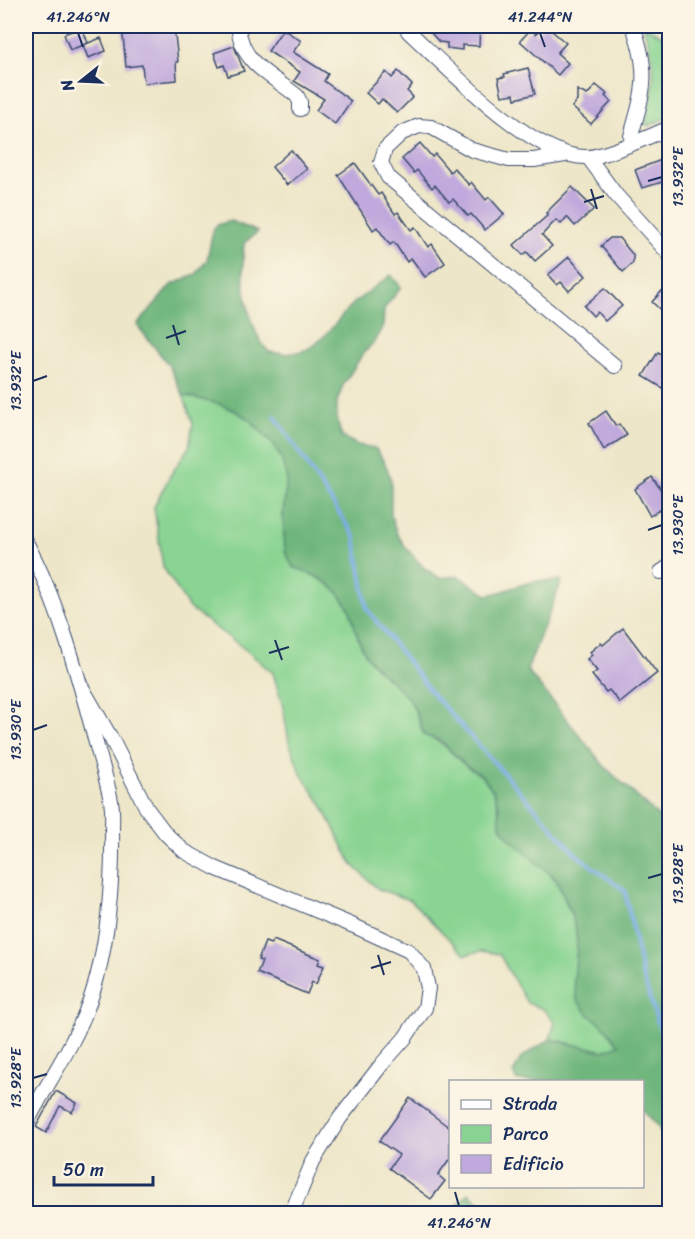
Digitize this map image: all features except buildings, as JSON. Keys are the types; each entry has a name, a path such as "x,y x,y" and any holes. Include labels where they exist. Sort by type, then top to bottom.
{"street":[{"path":"238,26 248,56 258,68 297,96 300,109"},
{"path":"632,143 631,136 643,95 644,80 643,62 633,26"},
{"path":"408,31 502,116 565,155"},
{"path":"615,366 388,177 381,163 385,149 402,133 419,126 431,127 472,150 509,160 534,160 565,155 588,158 669,128"},
{"path":"588,158 616,195 669,255"},
{"path":"26,542 40,570 80,684 111,802 112,855 109,904 98,970 89,1003 72,1042 26,1124"},
{"path":"80,684 147,809 166,834 184,851 215,868 409,951 424,969 428,988 425,1008 405,1038 340,1118 313,1161 291,1214"}],"green space":[{"path":"643,26 669,39 669,117 648,126 645,124 653,86 653,64"},
{"path":"231,221 258,232 244,243 243,270 250,316 261,342 269,352 294,353 309,348 323,337 354,303 391,275 401,287 384,309 383,326 374,342 362,355 343,385 337,402 337,420 342,437 358,445 375,448 385,463 391,480 391,516 397,534 424,568 440,578 458,576 487,595 531,582 562,580 527,670 605,767 657,815 669,834 669,1146 657,1125 644,1111 644,1080 516,1080 513,1073 521,1058 550,1039 603,1051 619,1045 602,1024 588,1014 577,1000 574,982 576,929 557,880 510,839 500,825 499,806 493,790 481,775 466,766 441,741 424,735 410,701 364,652 350,611 340,595 319,578 293,567 285,551 283,514 287,479 282,460 274,445 250,420 236,411 183,395 168,364 137,325 171,285 196,274 207,260 213,230 217,225"},
{"path":"183,395 220,404 236,411 250,420 274,445 282,460 287,479 283,514 285,551 293,567 319,578 340,595 350,611 364,652 410,701 424,735 443,745 487,782 496,799 500,825 556,880 576,929 574,982 588,1014 602,1024 620,1045 603,1051 550,1039 555,1023 543,1009 527,1003 499,954 482,951 465,955 410,900 378,889 352,864 321,803 301,774 289,742 283,707 273,673 189,608 163,567 154,507 189,447 193,423"},
{"path":"469,1193 493,1213 449,1213"}],"waterway":[{"path":"275,416 355,537 367,609 431,692 577,855 625,891 642,974 670,1060"}]}
